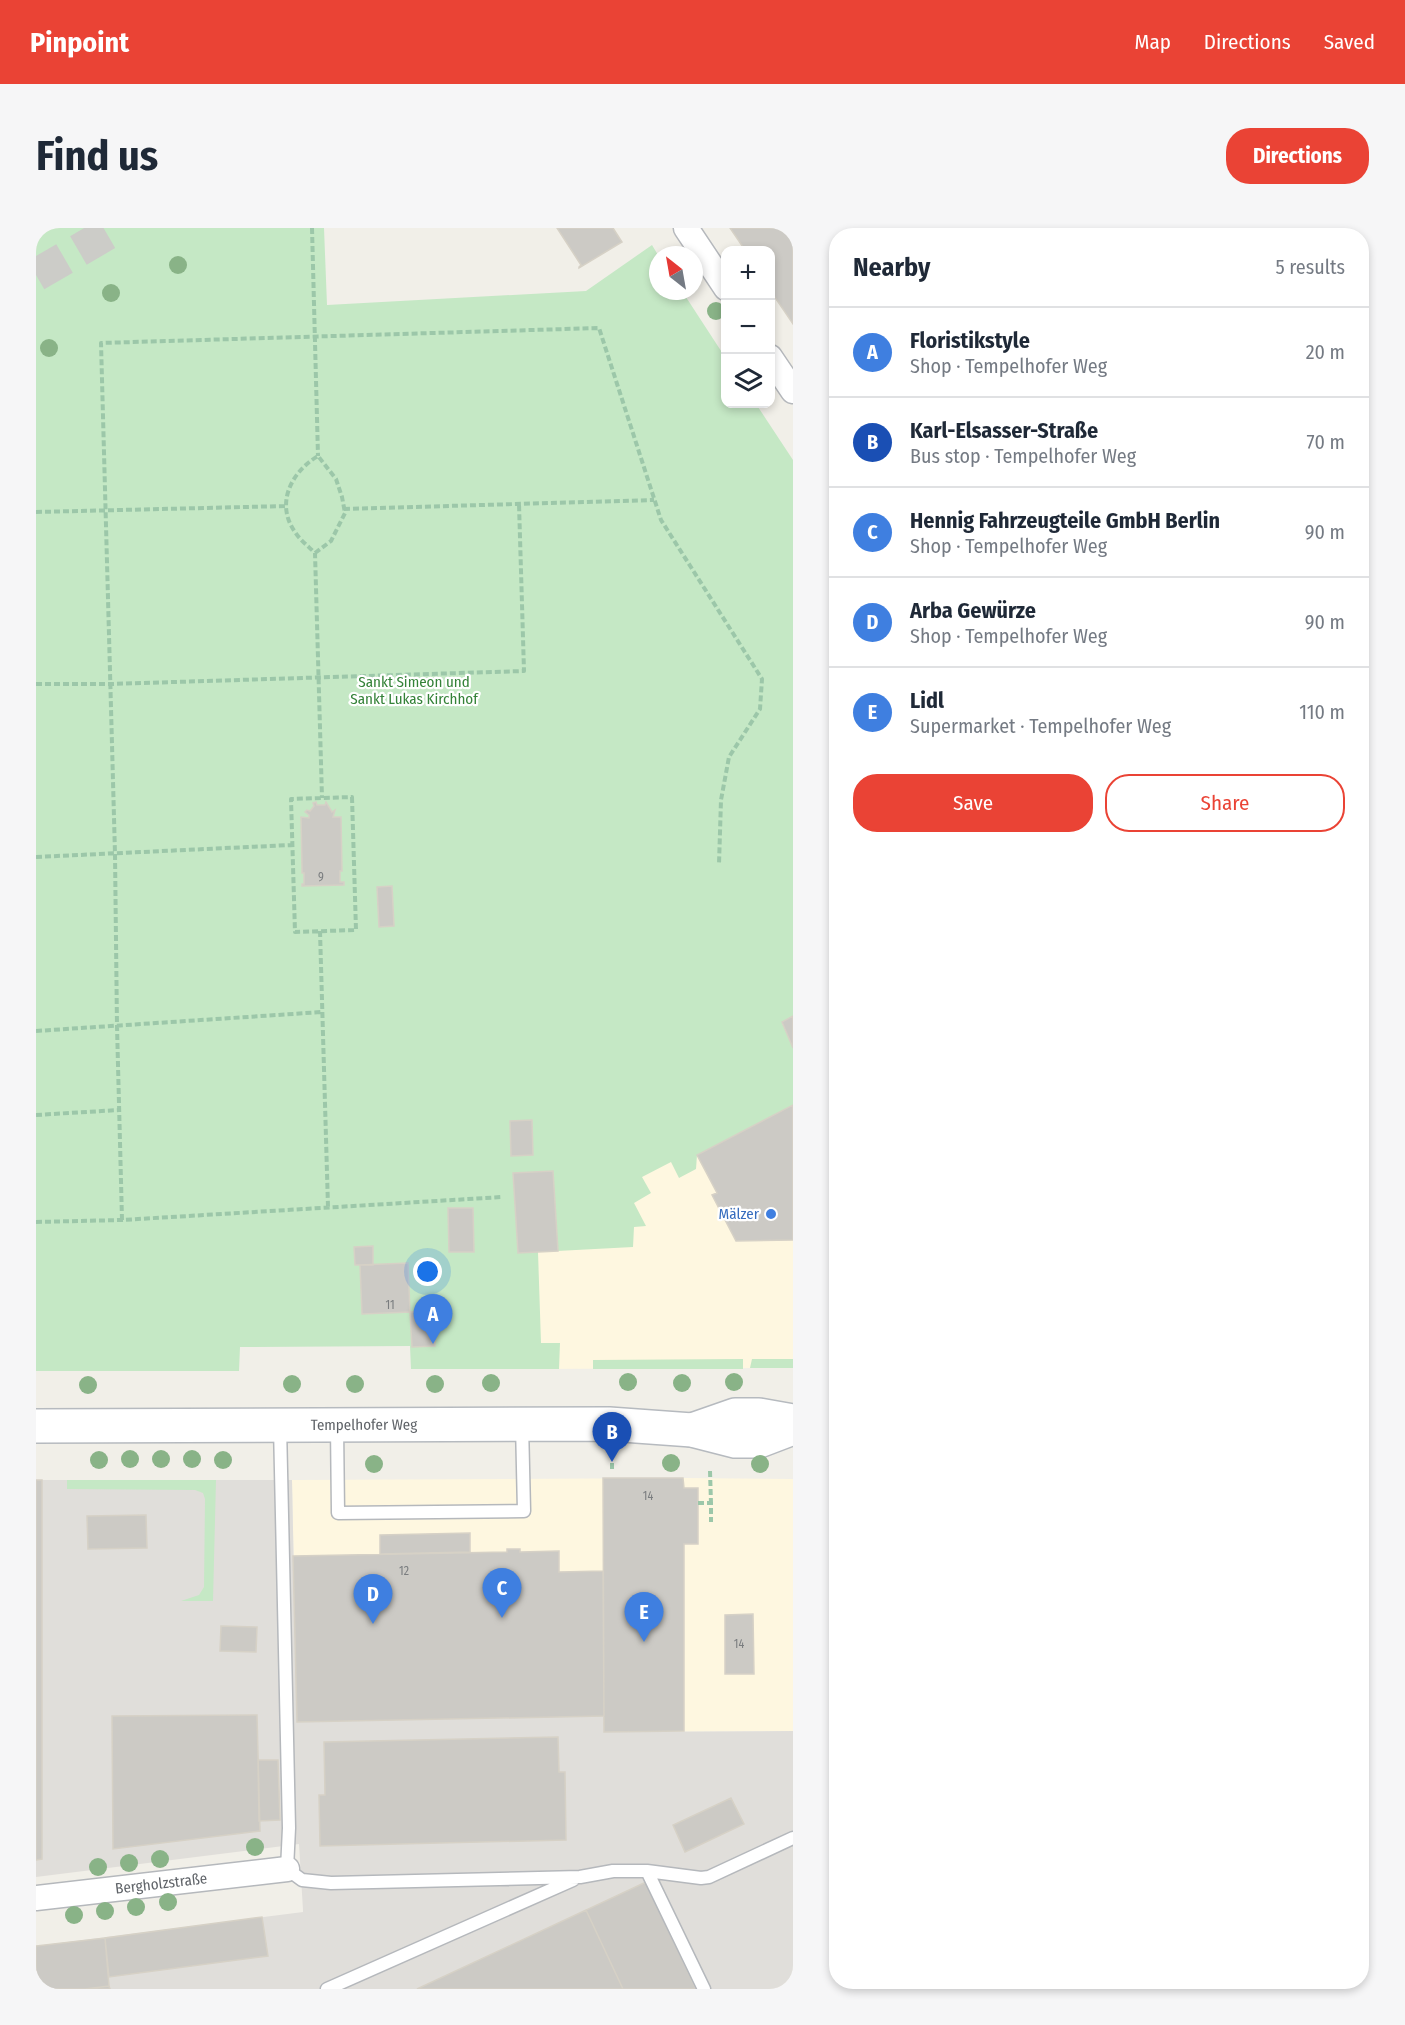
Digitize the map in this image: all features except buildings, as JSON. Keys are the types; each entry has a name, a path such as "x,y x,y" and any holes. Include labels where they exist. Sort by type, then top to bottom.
{"street":[{"path":"686,228 721,280"},
{"path":"775,363 793,391"},
{"name":"Tempelhofer Weg","path":"692,1430 735,1415 759,1415 793,1421"},
{"name":"Tempelhofer Weg","path":"36,1426 619,1424 692,1430 735,1441 759,1441 793,1428"},
{"name":"Bergholzstraße","path":"36,1898 287,1869"}],"lane":[{"path":"337,1425 338,1513 524,1511 522,1424"},
{"path":"280,1425 289,1828 287,1869 302,1880 331,1883 580,1877 613,1870 647,1871 701,1878 709,1877 793,1838"},
{"path":"647,1871 704,1989"},
{"path":"327,1989 580,1877"}],"path":[{"path":"312,228 318,456 336,479 345,513 331,542 315,553"},
{"path":"122,1220 111,684 101,343 598,327 661,520 762,679 760,709 729,757 721,800 719,864"},
{"path":"318,456 308,462 290,483 286,496 286,513 294,531 315,553 322,798"},
{"path":"344,509 654,500"},
{"path":"36,684 111,684 524,671 519,504"},
{"path":"36,512 287,506"},
{"path":"352,797 356,930 295,932 291,845 291,799 352,797"},
{"path":"36,857 291,845"},
{"path":"320,931 327,1207"},
{"path":"36,1031 322,1012"},
{"path":"36,1115 119,1110"},
{"path":"36,1222 122,1220 502,1197"},
{"path":"612,1462 612,1469"},
{"path":"710,1471 711,1522"},
{"path":"698,1503 711,1503"}],"shaded area":[{"path":"793,921 793,1368 525,1369 518,1253 625,1179 756,985"},
{"path":"793,1479 793,1731 604,1732 604,1716 297,1722 292,1480"},
{"path":"36,1480 292,1480 297,1722 604,1716 605,1732 793,1731 793,1989 36,1989 36,1946 303,1912 303,1910 299,1844 36,1877"}],"green space":[{"name":"Sankt Simeon und Sankt Lukas Kirchhof","path":"36,228 324,228 327,305 586,291 649,247 649,300 688,300 721,351 721,408 759,408 793,460 793,1016 782,1023 793,1048 793,1105 697,1155 696,1169 679,1178 671,1162 642,1177 651,1193 634,1203 646,1226 634,1227 633,1247 538,1252 541,1343 560,1343 559,1369 411,1369 410,1346 240,1347 239,1371 36,1371"},
{"path":"743,1359 743,1369 593,1369 593,1360"},
{"path":"752,1359 793,1359 793,1368 750,1368"},
{"path":"67,1480 216,1480 213,1601 181,1601 199,1595 204,1587 205,1499 203,1493 195,1490 67,1489"}],"tunnel":[{"path":"36,275 117,228"}],"place":[{"name":"Mälzer","path":"771,1214"},
{"name":"Floristikstyle","path":"433,1344"},
{"name":"Karl-Elsasser-Straße","path":"612,1462"},
{"name":"Hennig Fahrzeugteile GmbH Berlin","path":"502,1618"},
{"name":"Arba Gewürze","path":"373,1624"},
{"name":"Lidl","path":"644,1642"}]}
